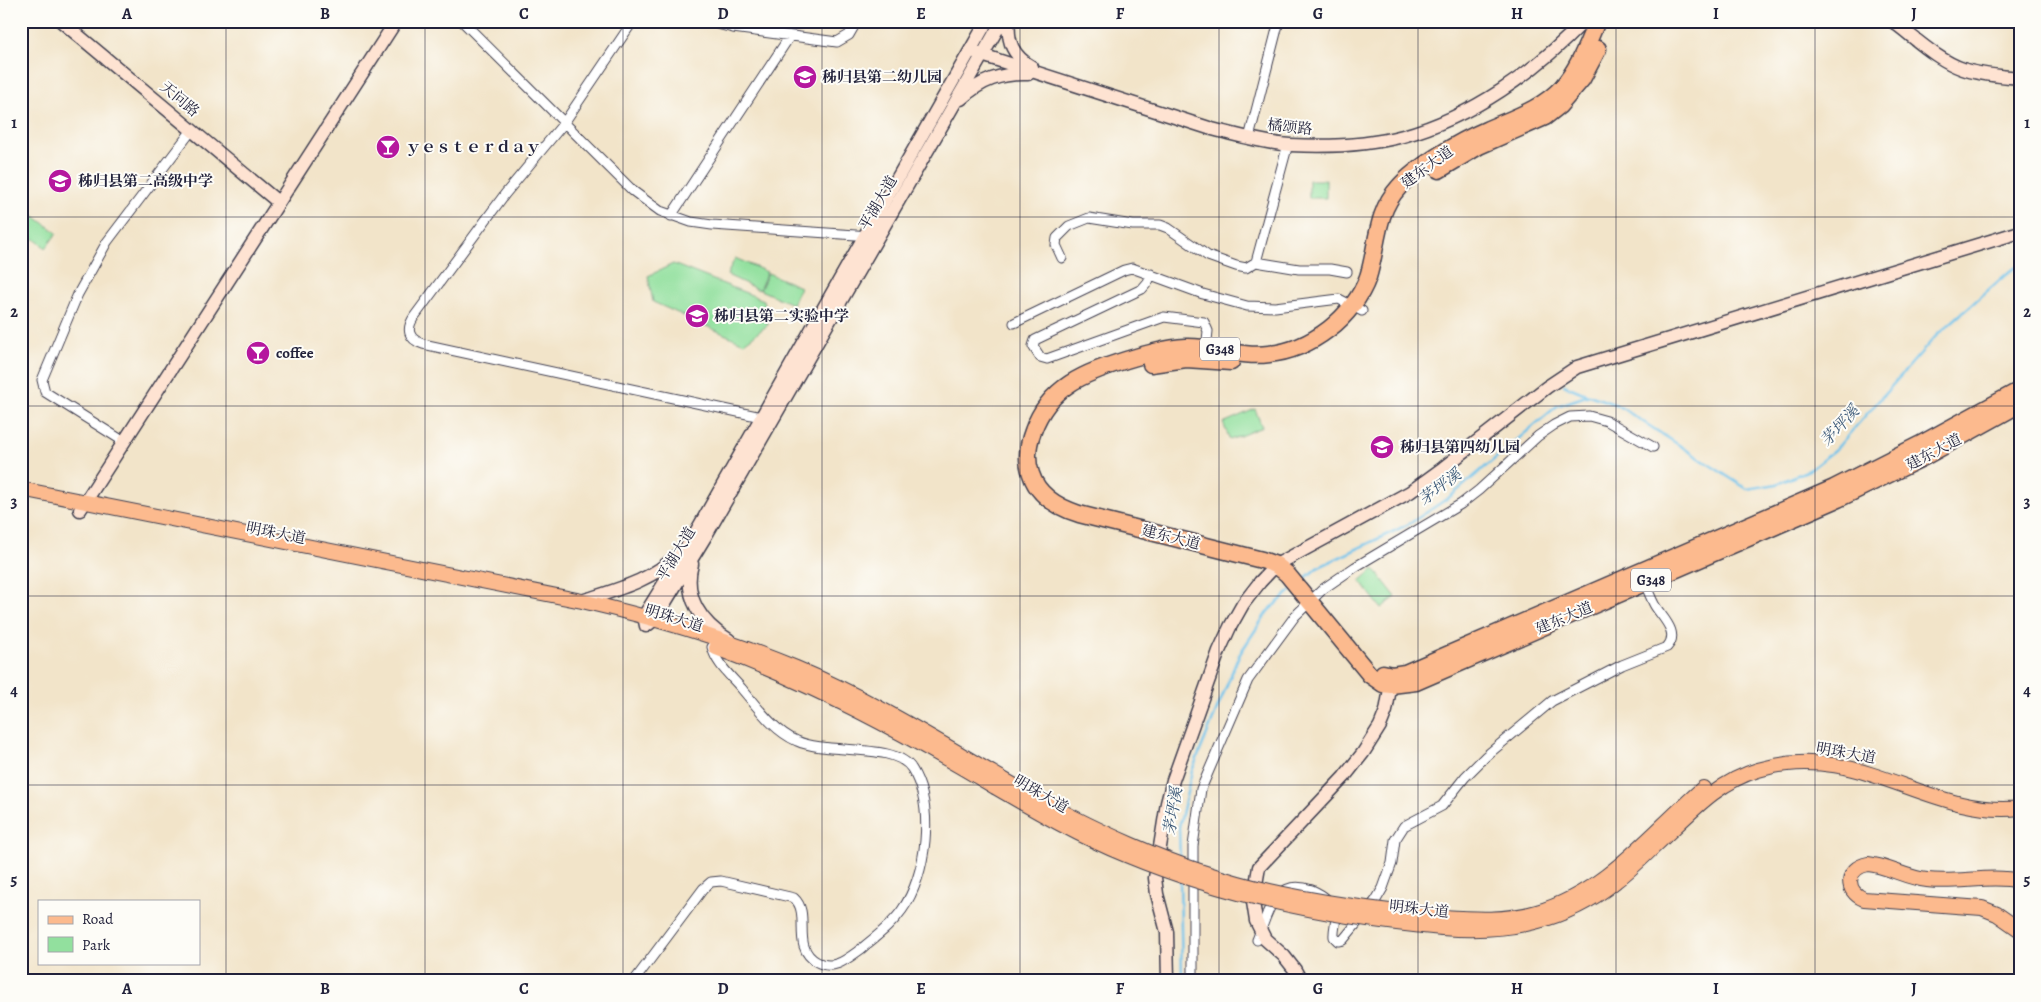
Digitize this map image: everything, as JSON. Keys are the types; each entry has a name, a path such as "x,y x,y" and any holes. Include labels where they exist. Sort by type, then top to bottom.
{"highway":[{"name":"建东大道","path":"1357,308 1368,276 1384,208 1398,187 1417,171 1463,141 1539,106 1562,86 1580,59 1597,21"},
{"name":"建东大道","path":"1606,21 1591,64 1576,87 1559,106 1530,124 1468,152 1406,194 1399,203 1389,224 1379,278 1336,337 1316,351 1294,360 1271,366 1258,366 1206,353 1150,364 1090,383 1072,394 1050,417 1041,437 1038,458 1045,480 1061,495 1081,504 1266,550 1285,566 1371,664 1391,680 1882,479 2020,404"},
{"name":"建东大道","path":"1643,577 1859,476 2020,390"}],"main road":[{"name":"天问路","path":"61,21 278,202"},
{"path":"82,506 396,21"},
{"name":"平湖大道","path":"871,237 953,106 977,52 987,21"},
{"name":"平湖大道","path":"649,620 977,52 1002,21"},
{"path":"1009,21 1009,40 1017,56 1026,64 1049,77"},
{"name":"橘颂路","path":"977,52 1049,77 1249,138 1288,144 1325,146 1364,144 1403,136 1431,126 1476,105 1510,84 1543,60 1584,21"},
{"path":"1892,21 1946,61 1962,69 2020,78"},
{"path":"1564,41 1572,40 1579,44 1582,50 1580,59"},
{"path":"953,106 970,90 994,77 1021,74 1049,77"},
{"path":"1168,981 1168,932 1157,894 1155,870 1169,795 1224,639 1247,598 1285,566 1410,492 1444,468 1547,387 1577,367 2020,232"},
{"name":"明珠大道","path":"21,489 82,506 542,602 649,620 801,682 859,710 998,783"},
{"name":"明珠大道","path":"21,498 82,506 582,601 744,648 848,692 998,783 1046,816 1099,844 1154,866 1210,885 1264,900 1320,912 1442,923 1476,930 1511,928 1540,922 1574,909 1616,881 1713,792 1734,779 1769,766 1805,762 1841,765 1870,772 1957,802 1984,807 2020,808"},
{"path":"582,601 633,584 654,573 673,559 700,534"},
{"path":"700,534 690,569 689,585 693,601 701,617 713,629 744,648"},
{"path":"1301,981 1284,956 1259,936 1253,902 1259,867 1344,777 1363,753 1380,726 1386,711 1391,680"},
{"name":"明珠大道","path":"1442,923 1513,917 1536,913 1559,905 1603,880 1706,785 1729,771 1754,762 1780,756 1806,754 1856,760 1958,793 1983,798 2020,799"},
{"path":"2020,881 1996,878 1957,881 1928,880 1908,877 1868,864 1854,870 1849,879 1849,883 1856,895 1864,899 1982,908 1997,914 2020,930"}],"street":[{"path":"462,21 641,198 671,216 691,222 712,225 871,237"},
{"path":"633,21 564,123 505,194 414,317 408,328 412,338 423,344 767,418"},
{"path":"705,21 723,27 837,42 849,35 857,21"},
{"path":"1249,138 1279,21"},
{"path":"671,216 790,36"},
{"path":"123,441 45,392 42,380 78,294 107,242 192,130"},
{"path":"1256,262 1288,144"},
{"path":"1062,258 1056,245 1057,238 1069,226 1088,218 1133,225 1160,225 1176,232 1199,251 1222,262 1246,268 1256,262 1299,269 1330,269 1347,272"},
{"path":"1014,323 1124,270 1132,268 1203,294 1247,306 1275,307 1334,299 1344,300 1357,308"},
{"path":"1151,274 1148,282 1142,289 1035,340 1034,346 1040,357 1047,359 1164,317 1204,322 1208,331 1206,353"},
{"path":"1193,981 1193,846 1201,788 1252,672 1310,595 1461,504 1538,436 1562,420 1580,416 1598,418 1653,447"},
{"path":"1259,936 1274,899 1283,891 1295,887 1313,891 1328,900 1335,910 1336,916 1334,937 1340,941 1346,938 1376,900 1392,863 1395,840 1404,826 1442,806 1486,756 1552,701 1580,685 1664,649 1670,644 1672,637 1668,623 1658,610 1643,577"},
{"path":"634,981 703,889 711,882 721,881 794,898 800,906 802,938 805,949 819,963 832,966 845,961 894,920 908,902 921,870 925,839 923,806 916,777 907,762 892,754 822,748 805,744 789,736 768,719 717,660 712,647"}],"green space":[{"path":"1309,180 1326,180 1326,198 1309,198"},
{"path":"29,212 57,233 46,248 21,229 21,223"},
{"path":"735,258 767,272 759,290 727,275"},
{"path":"673,264 764,300 768,325 744,343 653,302 648,276"},
{"path":"768,273 800,287 792,304 760,290"},
{"path":"1255,409 1262,427 1230,440 1223,423"},
{"path":"1374,569 1396,597 1381,608 1360,581"}],"waterway":[{"name":"茅坪溪","path":"1302,581 1317,568 1409,524 1451,496 1557,406 1589,395 1617,405 1747,489 1777,484 1811,469 1835,450 1936,336 2011,270 2020,265"},
{"path":"1564,385 1588,395"},
{"name":"茅坪溪","path":"1180,859 1179,827 1192,771 1239,655 1268,611 1292,590"},
{"name":"茅坪溪","path":"1180,880 1182,978"}],"place":[{"name":"秭归县第二幼儿园","path":"805,77"},
{"name":"ｙｅｓｔｅｒｄａｙ","path":"388,147"},
{"name":"秭归县第二高级中学","path":"60,181"},
{"name":"秭归县第二实验中学","path":"697,316"},
{"name":"coffee","path":"258,353"},
{"name":"秭归县第四幼儿园","path":"1382,447"}]}
